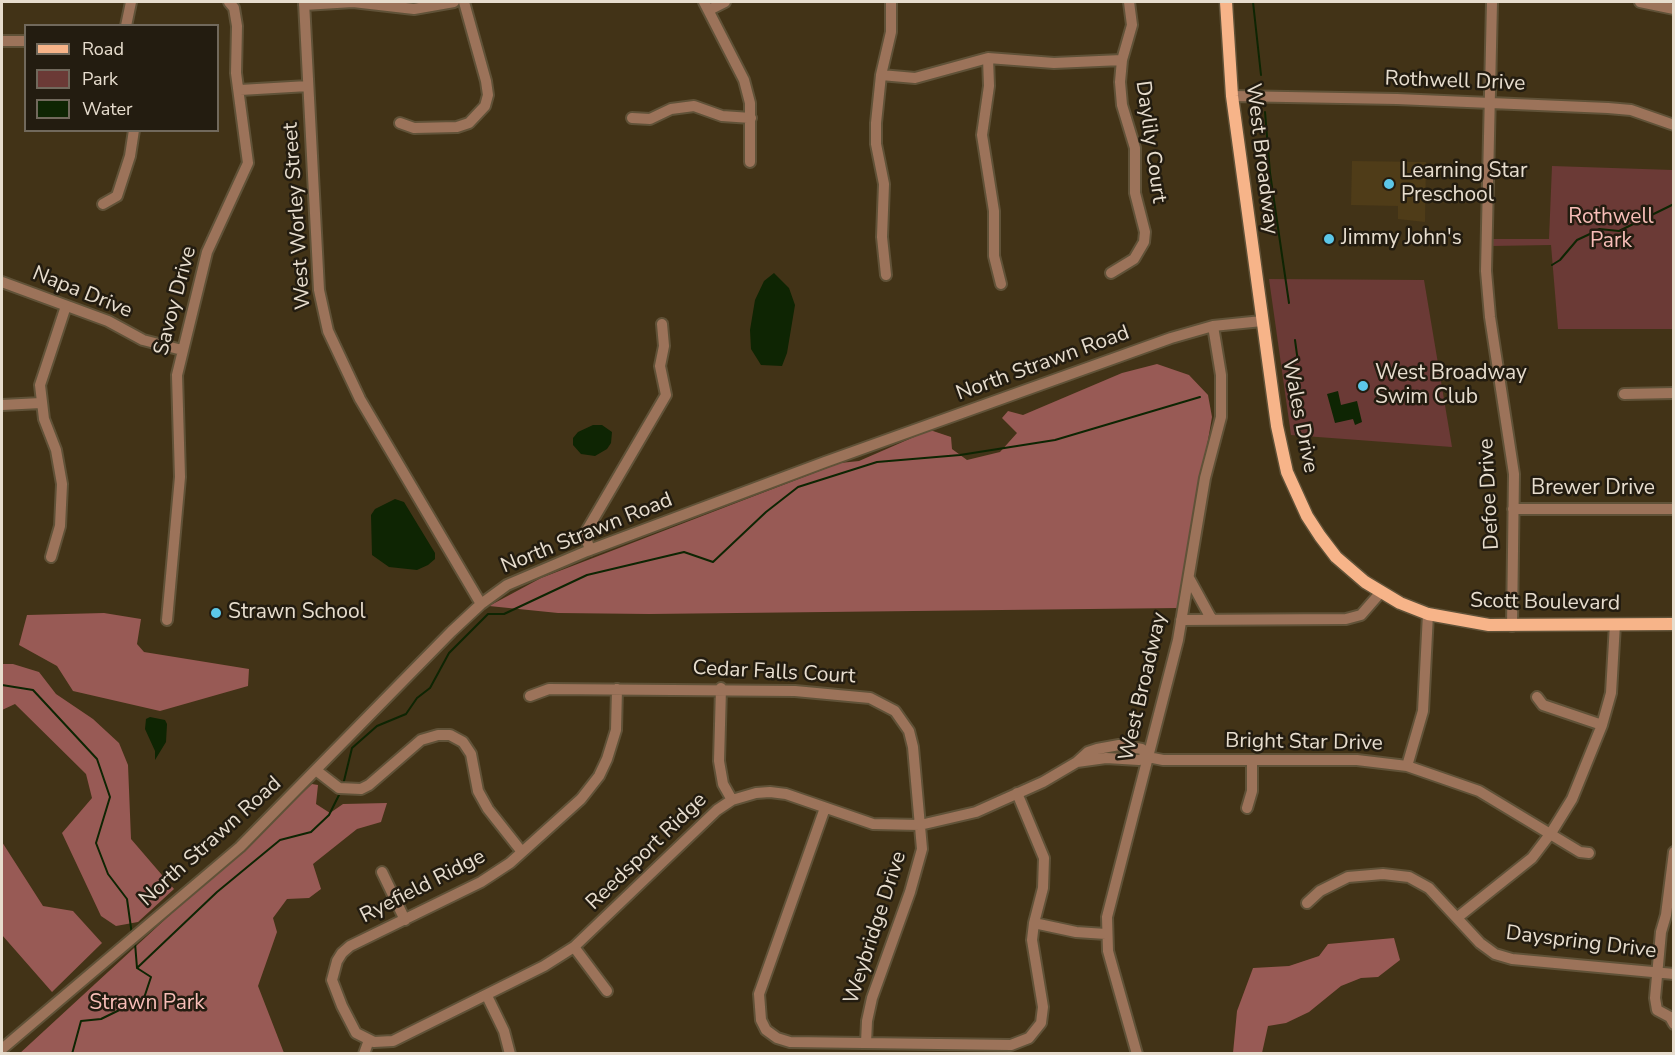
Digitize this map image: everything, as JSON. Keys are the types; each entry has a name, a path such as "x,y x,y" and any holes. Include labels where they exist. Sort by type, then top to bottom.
{"main road":[{"name":"West Broadway","path":"1227,2 1232,96 1262,321"},
{"name":"Wales Drive","path":"1262,321 1277,426 1287,472 1297,497 1313,526 1336,557 1381,592"},
{"name":"Scott Boulevard","path":"1381,592 1428,614 1468,623 1512,626 1674,624"}],"street":[{"path":"126,24 131,2"},
{"name":"Savoy Drive","path":"167,620 180,477 176,395 182,350 198,295 207,252 245,174 248,163 236,73 237,26 234,8 229,2"},
{"path":"304,3 353,2 414,9 454,2"},
{"path":"400,123 414,128 457,127 474,120 485,106 488,95 486,81 464,2"},
{"path":"725,2 707,6 744,80 751,117 750,162"},
{"path":"886,275 882,237 884,184 876,144 882,75 891,32 891,2"},
{"name":"Daylily Court","path":"1111,273 1134,259 1140,251 1145,232 1134,193 1135,148 1122,105 1122,60 1132,25 1129,2"},
{"name":"Defoe Drive","path":"1492,2 1486,272 1490,317 1514,474 1512,626"},
{"path":"1640,2 1674,9"},
{"name":"West Worley Street","path":"304,3 319,290 328,331 360,399 481,604"},
{"path":"2,41 24,41"},
{"path":"882,75 915,78 988,58 1054,63 1122,60"},
{"path":"988,58 988,86 981,135 994,211 994,256 1001,284"},
{"path":"240,90 308,86"},
{"name":"Rothwell Drive","path":"1232,96 1489,102 1631,110 1674,125"},
{"path":"632,118 650,119 671,109 694,106 722,117 751,117"},
{"path":"103,204 117,196 130,156 134,132"},
{"name":"Napa Drive","path":"2,282 108,321 142,340 182,350"},
{"path":"51,557 60,526 62,484 56,450 41,403 43,371 66,306"},
{"name":"North Strawn Road","path":"2,1049 240,847 481,604 507,585 590,550 825,462 1171,338 1213,326 1262,321"},
{"path":"590,550 586,538 587,530 666,395 660,366 664,346 662,324"},
{"name":"West Broadway","path":"1137,1053 1112,967 1106,934 1110,906 1181,620 1204,478 1221,417 1221,375 1213,326"},
{"path":"1624,393 1674,393"},
{"path":"2,405 41,403"},
{"name":"Brewer Drive","path":"1513,509 1674,509"},
{"path":"1188,577 1199,602 1212,620"},
{"path":"1181,620 1346,619 1361,615 1381,592"},
{"path":"1407,766 1423,711 1428,614"},
{"path":"1458,917 1532,858 1551,833 1583,776 1611,693 1615,624"},
{"path":"721,688 719,761 723,784 732,800"},
{"name":"Cedar Falls Court","path":"530,696 549,689 721,688 851,694 884,703 895,711 909,731 920,825"},
{"name":"Ryefield Ridge","path":"369,1040 356,1033 332,980 337,961 342,953 350,946 481,882 522,852 581,799 599,776 616,730 617,689"},
{"path":"1537,696 1543,705 1602,725"},
{"path":"317,771 339,788 361,789 369,786 421,740 438,735 450,735 463,742 471,754 478,791 488,809 522,852"},
{"name":"Bright Star Drive","path":"1148,757 1163,760 1357,760 1407,766 1479,791 1580,852 1589,853"},
{"name":"Reedsport Ridge","path":"369,1040 382,1043 393,1041 487,996 574,947 717,810 732,800 756,793 771,792 786,794 873,824 920,825 958,818 1043,782 1077,762 1106,758 1139,760 1148,757"},
{"path":"1247,807 1252,791 1252,760"},
{"path":"825,808 759,994 761,1020 771,1034 790,1042 1011,1045 1029,1038 1041,1023 1043,1007 1032,940 1043,888 1044,858 1017,793"},
{"name":"Weybridge Drive","path":"866,1042 867,1021 872,998 918,866 922,849 920,825"},
{"path":"1674,852 1657,972 1655,1003 1657,1010 1670,1017 1674,1024"},
{"path":"382,872 405,920"},
{"name":"Dayspring Drive","path":"1307,903 1320,891 1348,877 1383,874 1409,877 1429,888 1480,943 1495,954 1512,959 1674,974"},
{"path":"1034,923 1076,932 1106,934"},
{"path":"574,947 607,991"},
{"path":"487,996 504,1032 510,1053"},
{"path":"364,1053 369,1040"}],"shaded area":[{"name":"Learning Star Preschool","path":"1352,161 1426,162 1425,222 1398,219 1398,206 1351,205"}],"green space":[{"name":"Rothwell Park","path":"1552,166 1673,170 1673,329 1558,329 1551,245 1492,246 1492,239 1549,239"},
{"name":"West Broadway Swim Club","path":"1269,279 1424,280 1452,447 1291,435"},
{"path":"1157,364 1189,375 1208,395 1212,417 1179,608 649,614 558,613 489,606 541,578 840,463 859,461 930,430 951,437 952,449 967,460 1000,452 1017,433 1002,418 1008,411 1023,415 1122,373"},
{"path":"104,613 141,619 137,644 144,652 249,669 248,686 160,711 73,691 57,666 19,645 27,615"},
{"path":"2,664 13,664 39,672 56,694 93,719 119,743 128,765 131,839 174,889 138,922 116,926 101,916 62,833 92,798 86,774 15,704 2,710"},
{"name":"Strawn Park","path":"312,784 318,785 316,804 330,813 343,804 387,803 381,822 357,829 313,864 321,889 309,898 287,899 273,918 277,932 258,986 284,1053 19,1054"},
{"path":"2,842 43,906 73,911 102,943 52,992 2,935"},
{"path":"1394,938 1400,960 1378,977 1361,978 1341,986 1309,1012 1286,1023 1268,1026 1262,1053 1233,1053 1237,1011 1253,968 1289,966 1319,956 1328,944"}],"water":[{"path":"774,273 789,288 795,305 787,353 782,366 761,365 751,349 750,330 755,300 764,281"},
{"path":"1338,391 1341,405 1357,401 1362,422 1355,425 1353,419 1335,423 1327,394"},
{"path":"593,425 602,425 612,432 611,443 607,449 595,456 581,454 573,445 573,438 578,432"},
{"path":"395,499 404,502 435,553 435,559 417,570 389,567 372,555 371,515 375,509"},
{"path":"150,717 165,720 167,724 166,742 155,760 155,751 145,729 146,719"}],"waterway":[{"path":"1253,2 1261,75"},
{"path":"1265,112 1270,173 1289,303"},
{"path":"1552,265 1560,260 1577,240 1599,229 1619,231 1674,204"},
{"path":"1295,340 1298,362"},
{"path":"343,785 352,748 377,726 406,714 417,698 430,688 449,653 488,614 504,614 587,575 684,552 713,562 766,512 798,487 877,462 960,455 1055,440 1200,397"},
{"path":"2,685 33,690 97,759 110,797 96,843 108,874 127,899 132,935"},
{"path":"137,968 217,892 280,840 311,832 329,815 341,791"},
{"path":"72,1054 81,1021 101,1019 144,998 151,977 137,968 135,943"}],"place":[{"name":"Learning Star Preschool","path":"1389,184"},
{"name":"Jimmy John's","path":"1329,239"},
{"name":"West Broadway Swim Club","path":"1363,386"},
{"name":"Strawn School","path":"216,613"}]}
